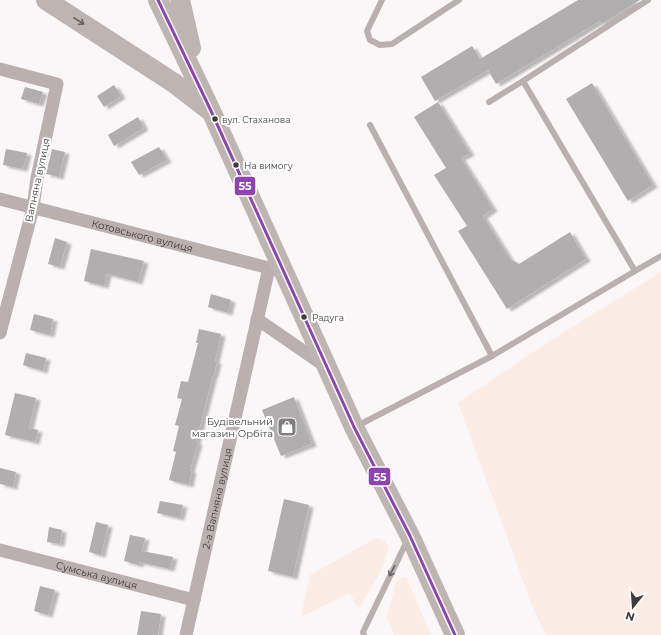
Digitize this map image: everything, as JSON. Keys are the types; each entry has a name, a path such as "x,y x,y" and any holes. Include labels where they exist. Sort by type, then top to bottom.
{"main road":[{"path":"46,0 174,83 212,113"},
{"path":"158,0 212,113 277,270 328,368 354,427 410,536 455,635"},
{"path":"180,0 191,51 212,113"}],"street":[{"name":"Вапняна вулиця","path":"0,70 58,84 37,178 33,208 0,333"},
{"name":"Котовського вулиця","path":"0,199 277,270"},
{"name":"2-а Вапняна вулиця","path":"186,635 258,319 277,270"},
{"path":"258,319 328,368"},
{"name":"Сумська вулиця","path":"0,550 194,600"}],"lane":[{"path":"382,0 367,31 370,40 380,45 392,44 459,0"},
{"path":"489,102 648,0"},
{"path":"523,81 635,271"},
{"path":"370,125 492,356"},
{"path":"354,427 492,356 661,256"},
{"path":"364,635 363,632 410,536"}],"shaded area":[{"path":"661,272 661,635 546,635 533,608 458,403 545,344"},
{"path":"376,538 385,541 389,547 387,555 368,594 358,608 350,593 301,617 310,575"},
{"path":"406,577 431,635 394,635 387,617 396,583 400,578"}],"building":[{"path":"578,0 640,0 602,24 600,21 496,84 488,70 435,101 421,77 472,46 480,59"},
{"path":"592,83 653,185 628,201 566,99"},
{"path":"114,85 121,96 104,107 97,96"},
{"path":"25,87 43,92 39,104 21,99"},
{"path":"438,102 470,153 461,158 493,209 483,216 510,259 519,264 570,232 586,259 507,309 458,231 467,226 434,175 446,168 414,117"},
{"path":"138,117 144,128 114,146 108,135"},
{"path":"159,147 167,160 139,175 131,162"},
{"path":"6,149 27,153 23,169 3,165"},
{"path":"52,149 65,152 59,177 46,174"},
{"path":"55,238 67,242 60,267 48,264"},
{"path":"91,249 144,261 138,282 107,274 104,286 84,281"},
{"path":"211,294 231,300 228,313 208,307"},
{"path":"34,314 53,319 50,335 30,330"},
{"path":"199,329 221,334 215,361 217,362 196,442 198,443 190,470 192,471 189,485 169,480 176,452 173,451 179,426 175,425 182,399 177,398 181,381 188,382 198,343 196,343"},
{"path":"26,353 46,358 43,371 23,365"},
{"path":"15,393 36,398 29,428 38,430 35,442 5,435"},
{"name":"Будівельний магазин Орбіта","path":"294,397 312,444 281,456 262,410"},
{"path":"0,468 16,472 13,487 0,484"},
{"path":"284,499 309,505 293,577 268,571"},
{"path":"160,501 183,505 180,518 157,513"},
{"path":"96,522 108,525 101,555 89,552"},
{"path":"49,527 62,530 60,544 47,542"},
{"path":"130,535 145,538 142,551 173,557 170,569 139,562 139,565 124,561"},
{"path":"40,586 55,590 48,615 34,611"},
{"path":"141,611 161,614 158,635 137,635"}],"transit line":[{"name":"55","path":"158,0 212,113 354,427 410,536 455,635"}],"place":[{"name":"вул. Стаханова","path":"215,119"},
{"name":"На вимогу","path":"236,165"},
{"name":"Радуга","path":"304,317"},
{"name":"Будівельний магазин Орбіта","path":"287,427"}]}
